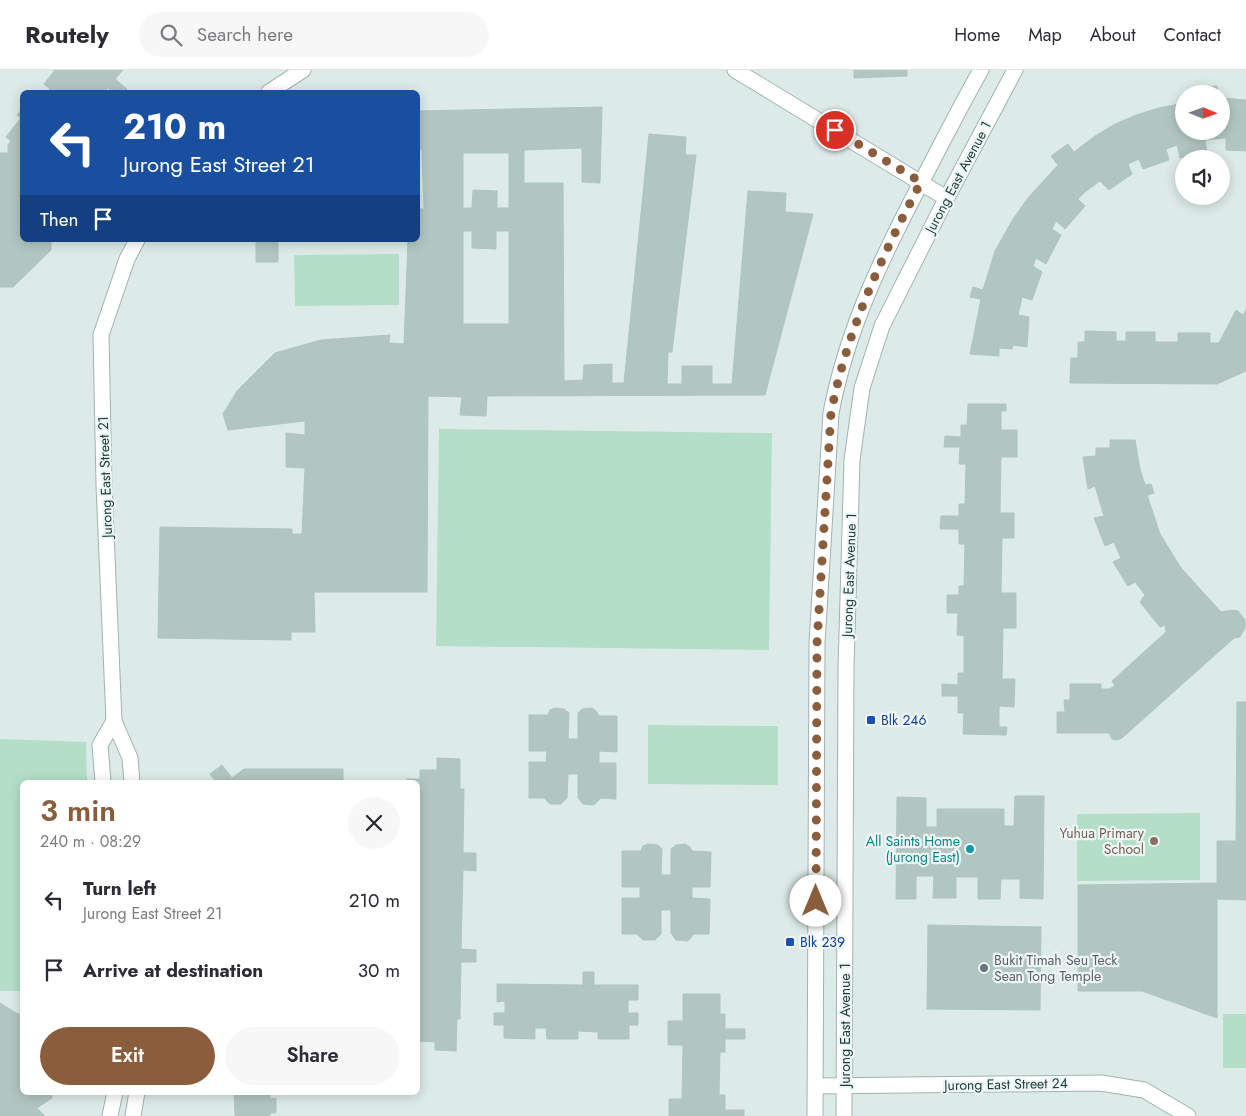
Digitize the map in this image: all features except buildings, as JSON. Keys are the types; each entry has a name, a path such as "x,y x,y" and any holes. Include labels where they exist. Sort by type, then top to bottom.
{"street":[{"path":"272,90 303,70"},
{"path":"735,70 946,198"},
{"name":"Jurong East Avenue 1","path":"815,1116 817,643 831,413 838,378 859,314 879,266 921,182 981,70"},
{"name":"Jurong East Avenue 1","path":"844,1116 846,1087 846,687 852,460 862,388 882,326 946,198 1015,70"},
{"name":"Jurong East Street 21","path":"132,780 130,758 114,720 100,334 127,259 136,242"},
{"path":"104,780 100,745 114,720"},
{"name":"Jurong East Street 24","path":"816,1086 1101,1083 1144,1090 1188,1116"},
{"path":"110,1116 114,1095"},
{"path":"133,1116 136,1095"}],"green space":[{"path":"399,254 399,305 295,306 294,255"},
{"path":"439,429 772,433 769,650 436,646"},
{"path":"648,725 778,726 778,785 648,784"},
{"path":"0,739 86,742 87,780 20,780 20,991 0,991"},
{"path":"1200,813 1200,880 1077,881 1077,814"},
{"path":"1223,1014 1246,1014 1246,1068 1223,1068"}],"place":[{"name":"Blk 246","path":"871,720"},
{"name":"Yuhua Primary School","path":"1154,841"},
{"name":"All Saints Home (Jurong East)","path":"970,849"},
{"name":"Blk 239","path":"790,942"},
{"name":"Bukit Timah Seu Teck Sean Tong Temple","path":"984,968"}],"route":[{"path":"816,901 817,643 831,413 838,378 859,314 879,266 921,182 835,130"}]}
